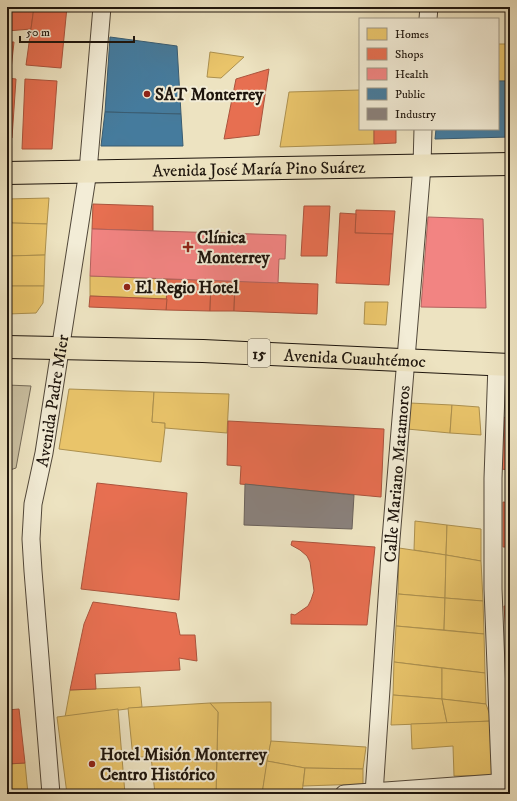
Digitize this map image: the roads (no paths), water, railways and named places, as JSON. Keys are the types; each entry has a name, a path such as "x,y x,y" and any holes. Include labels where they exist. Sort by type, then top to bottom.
{"highway":[{"name":"Avenida José María Pino Suárez","path":"7,173 510,164"},
{"name":"Avenida Cuauhtémoc","path":"7,347 203,351 503,364"}],"street":[{"name":"Avenida Padre Mier","path":"51,794 31,539 33,504 44,453 88,171 102,7"},
{"path":"428,18 429,7"},
{"name":"Calle Mariano Matamoros","path":"374,792 390,547 424,130"},
{"path":"344,794 504,786 493,589 493,478 503,364"}],"place":[{"name":"SAT Monterrey","path":"147,94"},
{"name":"Clínica Monterrey","path":"188,247"},
{"name":"El Regio Hotel","path":"127,287"},
{"name":"Hotel Misión Monterrey Centro Histórico","path":"92,764"}]}
